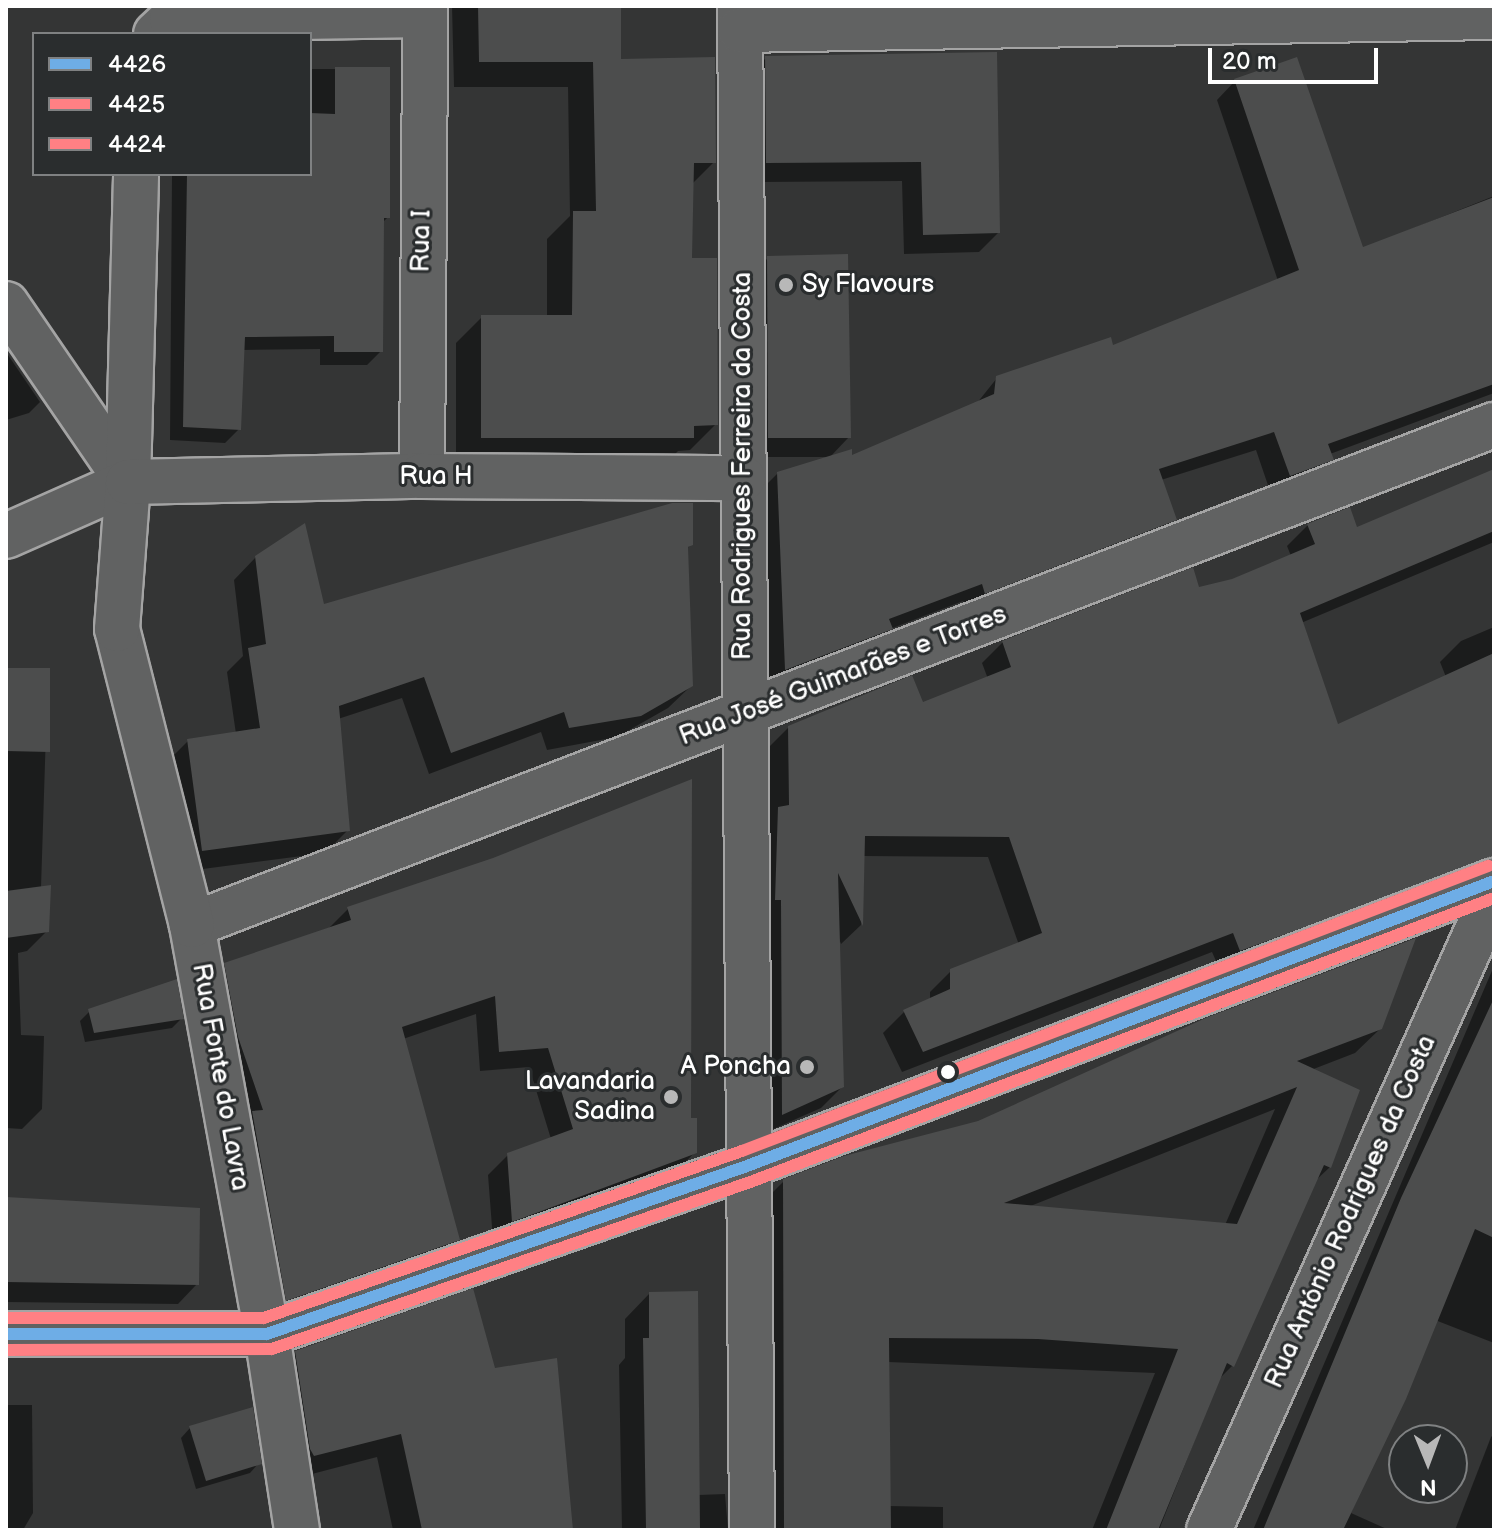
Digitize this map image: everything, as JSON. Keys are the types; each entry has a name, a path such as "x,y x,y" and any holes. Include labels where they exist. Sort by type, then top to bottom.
{"street":[{"path":"158,32 172,19 425,11"},
{"name":"Rua I","path":"422,476 425,11"},
{"path":"740,18 1494,17"},
{"name":"Rua Rodrigues Ferreira da Costa","path":"740,18 752,1530"},
{"path":"128,482 136,176"},
{"path":"6,304 128,482"},
{"name":"Rua José Guimarães e Torres","path":"192,925 1494,425"},
{"name":"Rua H","path":"6,536 128,482 422,476 743,478"},
{"name":"Rua Fonte do Lavra","path":"128,482 117,629 192,925 267,1334 297,1530"},
{"path":"6,1334 267,1334 747,1166 1494,881"},
{"name":"Rua António Rodrigues da Costa","path":"1209,1530 1494,893"}],"building":[{"path":"478,6 621,6 621,59 715,57 716,163 694,163 692,258 717,258 718,425 694,426 694,438 481,438 481,315 572,315 573,211 596,211 593,62 479,62"},
{"path":"997,52 1000,233 923,235 921,162 766,163 765,56"},
{"path":"1297,57 1363,247 1494,197 1494,384 1328,444 1334,460 1290,476 1274,432 1159,469 1177,520 985,594 982,584 889,619 893,629 785,670 777,472 852,449 852,455 994,394 996,376 1111,337 1113,345 1299,270 1234,79"},
{"path":"335,67 390,67 390,218 384,218 383,352 334,352 334,336 245,337 241,430 183,427 187,176 312,176 312,113 335,114"},
{"path":"848,254 851,438 768,438 767,256"},
{"path":"1494,469 1494,531 1300,613 1338,724 1494,653 1494,857 1240,951 1233,933 923,1052 903,1010 950,989 950,969 1042,933 1009,837 865,836 863,926 838,873 844,1087 782,1115 781,900 775,900 778,807 789,805 788,726 912,675 923,702 1011,667 1002,641 1193,567 1199,587 1232,579 1315,544 1307,524 1350,507 1357,527"},
{"path":"672,503 693,503 693,545 688,547 693,686 641,716 569,728 564,712 451,753 424,677 339,706 350,831 202,851 187,739 260,728 248,648 266,644 255,556 305,523 324,604"},
{"path":"6,668 50,668 50,752 6,751"},
{"path":"692,779 691,1118 697,1118 697,1153 512,1222 507,1153 573,1129 548,1048 499,1052 495,996 402,1027 460,1240 286,1301 252,1111 263,1110 238,1037 224,963 351,920 347,907 493,858"},
{"path":"51,885 49,932 6,938 6,891"},
{"path":"1416,938 1382,1029 1297,1061 1360,1090 1331,1168 1324,1165 1234,1367 1227,1363 1158,1530 1106,1530 1178,1349 1038,1339 889,1338 891,1530 784,1530 783,1179 844,1156 978,1121 1208,1017","holes":["1297,1087 1237,1224 1004,1203"]},
{"path":"177,979 184,1019 94,1033 88,1009"},
{"path":"1494,998 1494,1238 1475,1229 1406,1399 1394,1424 1388,1424 1388,1436 1343,1530 1263,1530 1401,1198"},
{"path":"6,1197 200,1208 199,1285 6,1282"},
{"path":"473,1288 495,1368 557,1358 573,1530 422,1530 401,1434 314,1456 310,1449 295,1351"},
{"path":"698,1291 700,1530 646,1530 643,1338 649,1338 649,1292"},
{"path":"253,1407 262,1464 206,1481 189,1426"}],"transit line":[{"name":"4424","path":"6,1318 264,1318 742,1151 1488,866"},
{"name":"4426","path":"6,1334 267,1334 747,1166 1494,881"},
{"name":"4425","path":"6,1350 272,1349 753,1181 1494,898"}],"place":[{"name":"Sy Flavours","path":"786,285"},
{"name":"A Poncha","path":"807,1067"},
{"name":"Lavandaria Sadina","path":"671,1097"}]}
